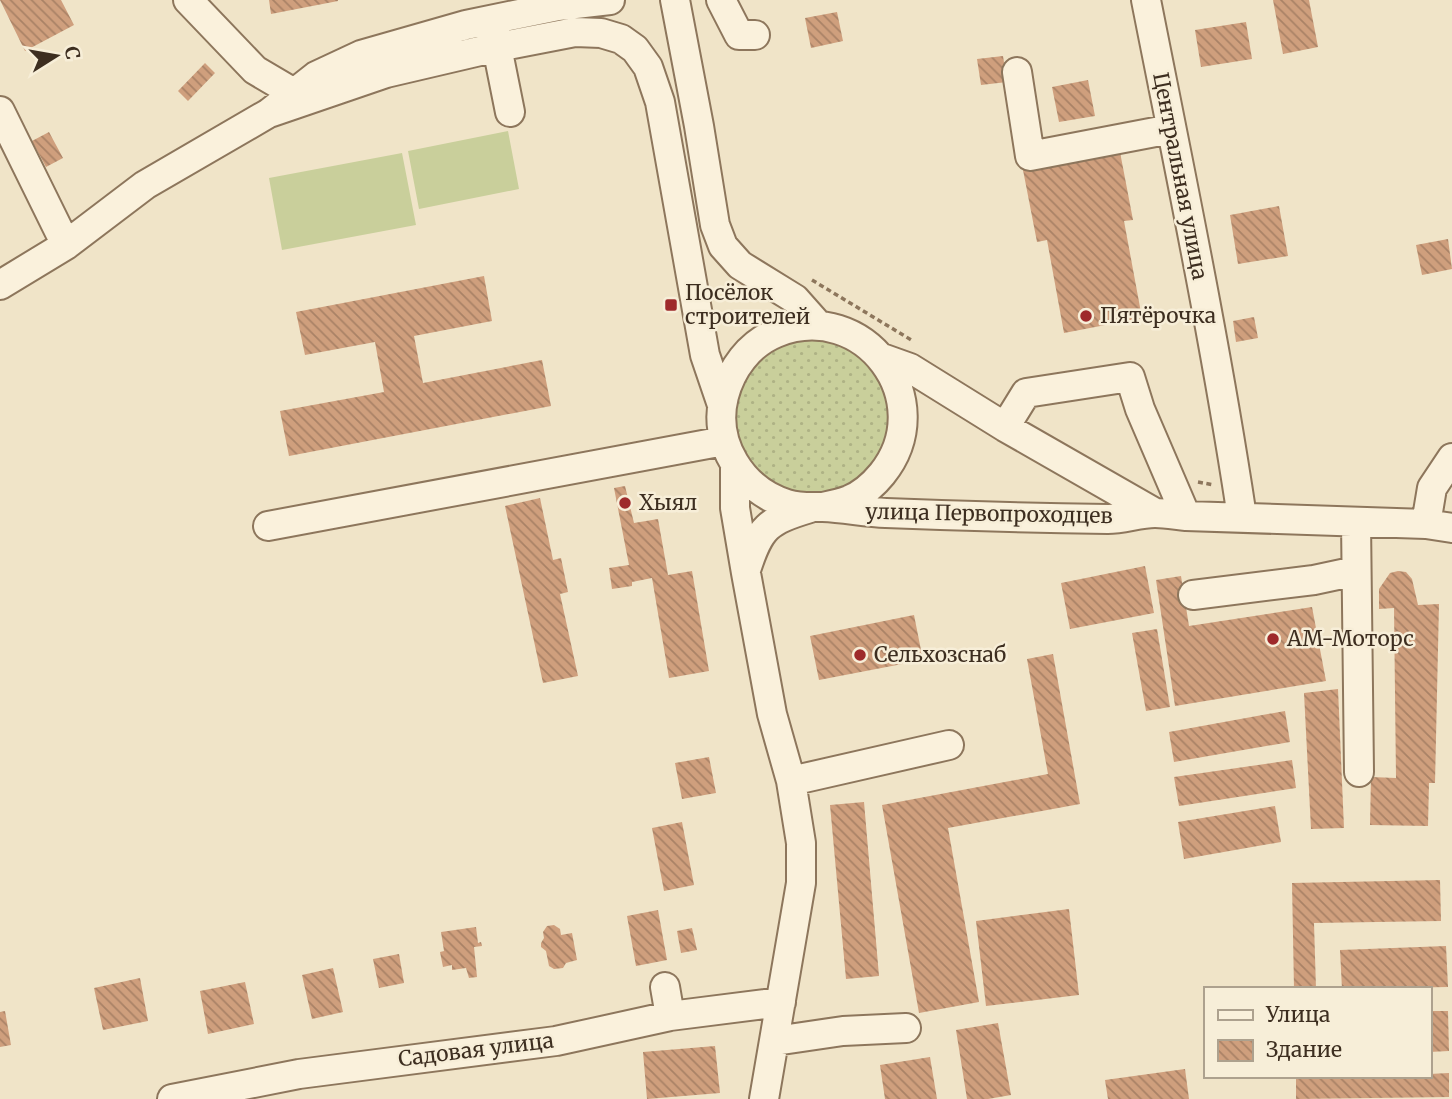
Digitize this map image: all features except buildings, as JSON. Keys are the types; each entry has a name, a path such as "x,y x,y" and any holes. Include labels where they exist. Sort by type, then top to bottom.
{"street":[{"path":"188,0 255,70 294,93"},
{"name":"улица Первопроходцев","path":"0,285 66,245 145,186 269,113 316,76 374,52 466,25 558,6 610,0"},
{"path":"675,0 715,226 723,246 740,265 795,299 819,326"},
{"path":"721,0 738,35 755,35"},
{"name":"Центральная улица","path":"1146,0 1201,278 1242,517"},
{"name":"улица Первопроходцев","path":"269,113 386,73 575,32 601,33 621,39 635,49 648,66 660,102 705,355 722,405 730,453 749,482 767,496 788,505 866,512 1031,518 1114,519 1154,513 1439,526"},
{"path":"497,47 510,112"},
{"path":"1017,72 1030,156 1171,129"},
{"path":"0,111 66,245"},
{"name":"улица Первопроходцев","path":"722,405 728,383 739,363 755,346 774,334 796,327 819,326 843,331 864,342 882,358 897,382 903,410 901,437 891,463 873,485 850,500 817,508"},
{"name":"улица Первопроходцев","path":"882,358 910,368 1005,427 1154,513"},
{"path":"1005,427 1026,393 1130,377 1140,409 1186,516"},
{"path":"268,526 730,453 735,508 746,573 772,714 791,781 801,843 801,883 764,1099"},
{"path":"1439,526 1432,488 1452,458"},
{"path":"746,573 755,544 768,525 784,516 817,508"},
{"path":"1356,522 1359,772"},
{"path":"1192,595 1314,580 1356,571"},
{"path":"791,781 949,745"},
{"path":"665,987 670,1016"},
{"name":"Садовая улица","path":"172,1099 299,1074 556,1041 670,1016 781,1002"},
{"path":"775,1041 843,1031 906,1028"}],"path":[{"path":"809,278 920,346"},
{"path":"1170,479 1237,487"}],"green space":[{"path":"508,131 519,189 419,209 408,151"},
{"path":"402,153 416,225 282,250 269,178"},
{"path":"811,338 841,344 866,361 883,386 889,416 883,446 866,471 841,488 811,494 781,488 756,471 739,446 733,416 739,386 756,361 781,344"}],"place":[{"name":"Посёлок строителей","path":"671,305"},
{"name":"Пятёрочка","path":"1086,316"},
{"name":"Хыял","path":"625,503"},
{"name":"АМ-Моторс","path":"1273,639"},
{"name":"Сельхозснаб","path":"860,655"}]}
